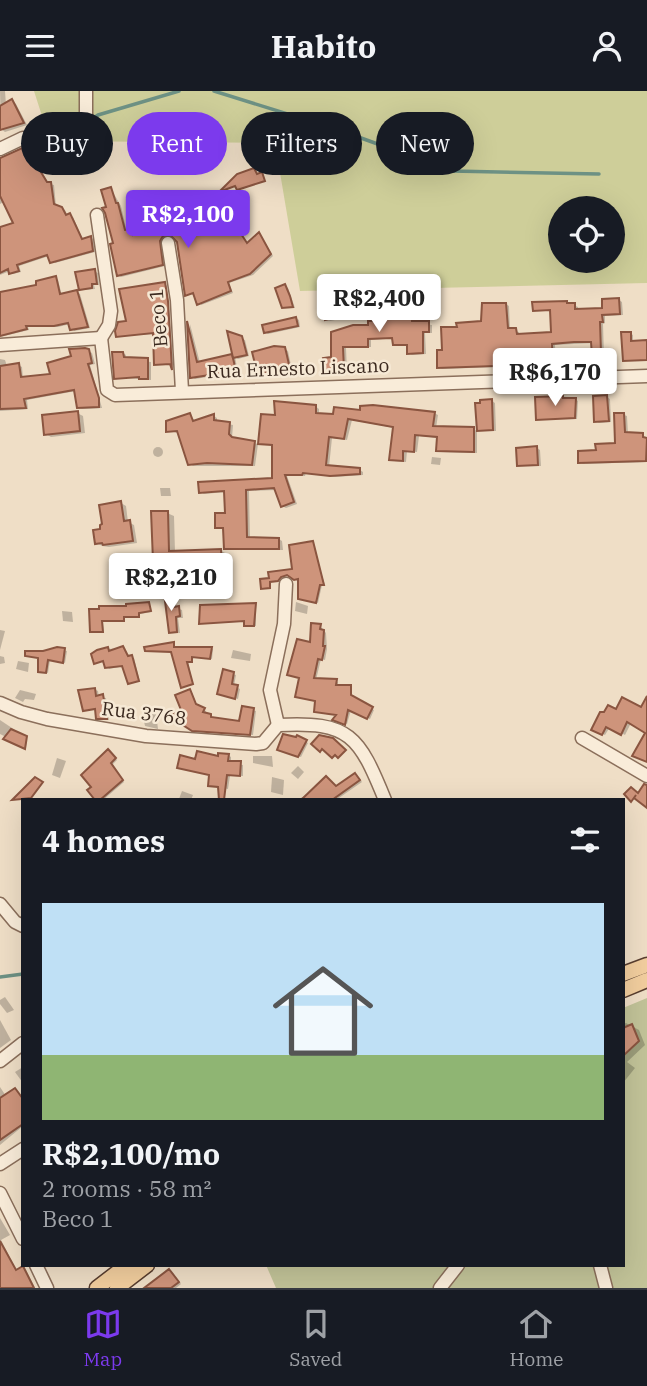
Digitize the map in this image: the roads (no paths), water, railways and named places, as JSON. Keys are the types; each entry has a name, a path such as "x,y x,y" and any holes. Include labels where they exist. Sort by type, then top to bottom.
{"main road":[{"path":"625,973 647,965"},
{"path":"625,989 647,980"},
{"path":"97,1288 124,1267"},
{"path":"117,1288 144,1267"}],"street":[{"path":"86,91 86,112"},
{"path":"0,149 21,139"},
{"path":"0,345 102,338 109,325 111,311 97,215"},
{"name":"Beco 1","path":"168,243 177,300 182,391"},
{"name":"Rua Ernesto Liscano","path":"102,338 107,390 115,395 647,376"},
{"path":"286,584 284,624 270,690 278,725 329,726 345,733 360,749 384,798"},
{"name":"Rua 3768","path":"0,703 47,719 146,736 256,744 263,743 278,725"},
{"path":"582,738 647,776"},
{"path":"0,904 15,922 21,925"},
{"path":"0,1061 21,1045"},
{"path":"0,1164 21,1150"},
{"path":"0,1193 21,1235"},
{"path":"37,1267 47,1288"},
{"path":"440,1288 456,1267"},
{"path":"601,1267 606,1288"}],"waterway":[{"path":"108,112 179,91"},
{"path":"214,91 339,130 452,171 599,174"},
{"path":"0,977 21,974"}]}
